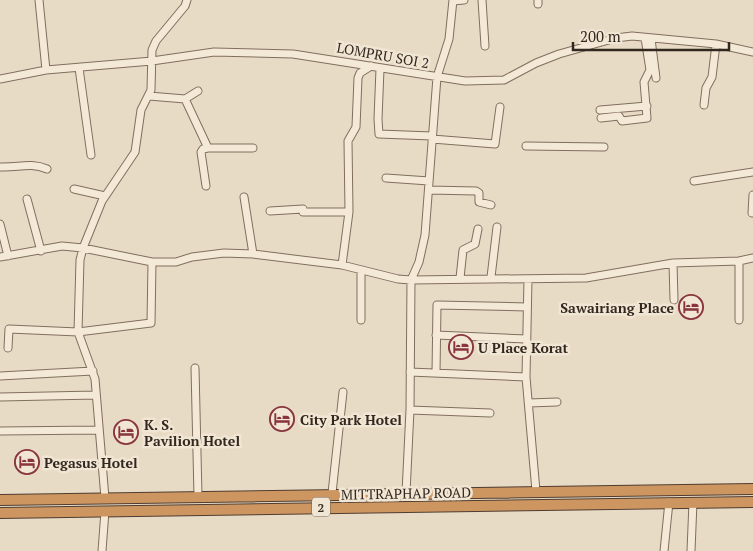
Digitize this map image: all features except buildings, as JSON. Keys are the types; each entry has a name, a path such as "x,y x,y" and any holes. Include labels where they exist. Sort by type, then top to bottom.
{"highway":[{"name":"MITTRAPHAP ROAD","path":"0,500 753,489"},
{"path":"105,498 105,511"},
{"name":"MITTRAPHAP ROAD","path":"0,513 753,502"}],"street":[{"path":"39,0 46,70"},
{"path":"105,498 93,371 78,332 79,273 82,248 105,196 135,152 141,110 149,96 152,84 152,50 156,41 185,6 187,0"},
{"path":"406,493 410,410 411,280 423,247 437,77 449,39 454,1 464,0"},
{"path":"482,0 485,46"},
{"name":"LOMPRU SOI 2","path":"0,79 46,70 152,61 214,52 293,54 465,82 504,80 536,63 559,54 616,38 632,36 716,44 753,52"},
{"path":"648,38 656,78"},
{"path":"647,106 600,114 619,116 622,121 644,119 648,115 647,106 644,82 650,72 648,38"},
{"path":"704,105 706,88 712,78 716,44"},
{"path":"342,265 349,212 348,141 356,127 358,78 360,73 371,66"},
{"path":"79,68 91,155"},
{"path":"380,69 379,134 390,133 495,144 500,107"},
{"path":"149,96 185,100 198,91"},
{"path":"185,100 208,148"},
{"path":"526,146 604,147"},
{"path":"206,186 201,152 203,149 253,148"},
{"path":"0,168 14,168 33,164 47,169"},
{"path":"694,181 753,172"},
{"path":"386,178 429,181"},
{"path":"74,190 105,196"},
{"path":"429,190 476,190 479,193 480,202 492,205"},
{"path":"752,213 753,195"},
{"path":"244,197 253,254"},
{"path":"27,199 41,251"},
{"path":"270,211 349,212"},
{"path":"0,224 4,256 41,251 56,246 82,248 152,262 176,262 192,257 224,253 253,254 342,265 398,279 411,280 601,276 672,262 739,261 753,258"},
{"path":"491,277 497,227"},
{"path":"460,278 462,252 475,244 478,229"},
{"path":"739,261 739,320"},
{"path":"8,348 9,329 78,332 152,323 152,262"},
{"path":"672,262 674,300"},
{"path":"361,270 361,320"},
{"path":"528,279 526,377 536,491"},
{"path":"436,373 436,305 527,307"},
{"path":"436,335 526,339"},
{"path":"195,368 198,496"},
{"path":"0,376 93,371"},
{"path":"410,372 526,377"},
{"path":"332,494 343,392"},
{"path":"0,397 96,395"},
{"path":"529,403 557,402"},
{"path":"410,410 490,413"},
{"path":"0,431 98,430"},
{"path":"664,551 669,502"},
{"path":"691,551 693,502"},
{"path":"102,551 105,511"}],"place":[{"name":"Sawairiang Place","path":"691,307"},
{"name":"U Place Korat","path":"461,347"},
{"name":"City Park Hotel","path":"282,419"},
{"name":"K. S. Pavilion Hotel","path":"126,432"},
{"name":"Pegasus Hotel","path":"27,462"}]}
